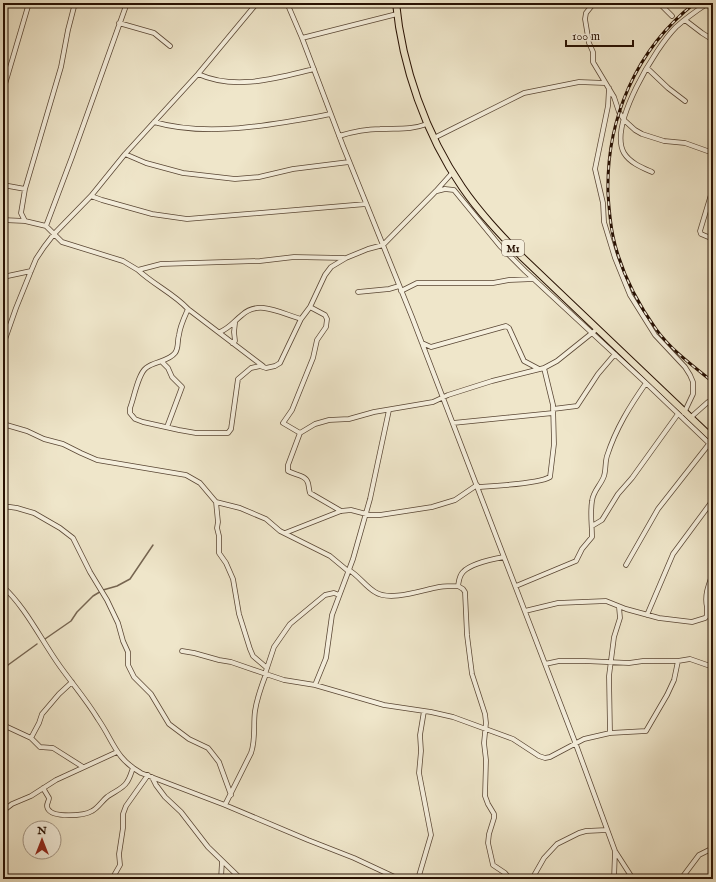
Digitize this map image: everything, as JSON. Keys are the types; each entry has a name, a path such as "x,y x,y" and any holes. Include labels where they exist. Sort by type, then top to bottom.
{"main road":[{"name":"M1","path":"396,3 409,73 427,124 453,172 471,201 496,230 594,331 681,413 690,418 711,441"}],"street":[{"path":"3,91 28,3"},
{"path":"24,220 21,213 25,189 61,67 75,3"},
{"path":"46,226 127,3"},
{"path":"3,345 36,259 54,234 91,196 125,154 198,74 257,3"},
{"path":"287,3 453,423 516,586 615,851 633,879"},
{"path":"594,3 586,13 584,19 589,43 593,52 594,65 616,100 619,112 624,120 642,134 664,140 685,143 713,153"},
{"path":"659,3 672,16"},
{"path":"652,172 636,164 625,154 622,141 624,120 628,106 647,68 668,37 676,27 708,3"},
{"path":"302,38 397,14"},
{"path":"685,20 713,40"},
{"path":"120,24 154,33 170,46"},
{"path":"647,68 684,101"},
{"path":"198,74 226,82 244,83 284,77 314,69"},
{"path":"434,138 524,93 579,82 605,83"},
{"path":"592,526 602,520 618,494 632,478 681,413 693,394 693,382 690,375 655,335 630,295 615,258 604,222 603,203 595,169 608,106 609,88"},
{"path":"154,122 180,127 223,128 287,122 331,114"},
{"path":"339,136 380,129 413,128 427,124"},
{"path":"125,154 146,163 184,173 235,179 259,177 305,167 349,162"},
{"path":"188,309 178,337 177,350 175,354 162,362 151,365 144,370 130,408 130,413 135,419 143,422 196,433 222,433 230,431 238,379 251,368 260,366 266,368 280,363 300,320 310,307 328,271 334,265 346,258 383,245 453,172"},
{"path":"3,185 25,189"},
{"path":"713,188 700,231 702,234 713,239"},
{"path":"436,191 445,189 454,190 500,246 534,279 594,331 615,354 646,383 711,441 713,448"},
{"path":"91,196 152,214 187,218 366,204"},
{"path":"3,220 24,220 46,226 62,242 123,261 138,270 180,301 188,309 266,368"},
{"path":"138,270 161,264 260,261 294,257 346,258"},
{"path":"3,277 31,271"},
{"path":"358,292 400,289 417,282 494,283 509,280 534,279"},
{"path":"220,332 229,328 249,309 260,307 300,320"},
{"path":"300,433 284,423 292,410 314,358 317,340 326,327 327,322 325,315 310,307"},
{"path":"232,343 235,341 235,323"},
{"path":"285,533 341,511 351,510 366,514 380,515 432,507 455,500 477,486 527,482 547,479 550,477 554,444 551,394 542,368 524,361 509,328 506,326 430,347 422,343"},
{"path":"341,511 310,493 308,481 306,479 300,475 288,471 288,465 300,433 315,424 330,420 349,419 374,412 433,402 492,380 542,368 557,361 594,331"},
{"path":"453,423 552,411 577,406 598,374 615,354"},
{"path":"162,362 168,368 172,377 182,387 167,427"},
{"path":"516,586 576,561 582,549 590,540 592,526 592,496 600,485 604,476 607,465 607,457 618,427 626,412 646,383"},
{"path":"690,418 708,402 713,400"},
{"path":"315,685 326,658 331,622 339,594 366,514 389,410"},
{"path":"3,424 27,431 44,439 63,444 96,460 186,475 200,483 216,502 218,522 217,528 219,536 218,553 226,563 233,579 239,614 250,649 254,656 267,668"},
{"path":"626,565 658,509 711,441"},
{"path":"647,615 673,554 713,500"},
{"path":"216,502 226,503 266,519 285,533 336,560 348,571 358,576 375,592 382,596 394,596 440,587 458,586 463,589 465,592 467,634 472,674 485,714 485,796 494,814 488,834 488,843 493,865 505,873 510,879"},
{"path":"3,506 18,508 34,513 60,528 73,538 118,623 128,652 128,665 131,673 151,694 169,724 189,739 208,748 219,762 231,795"},
{"path":"458,586 459,578 464,570 479,563 504,557"},
{"path":"525,611 558,602 606,601 659,618 692,622 707,616 705,596 713,573"},
{"path":"3,587 15,598 58,664 100,720 117,752 133,768 354,858 399,879"},
{"path":"225,805 246,765 253,747 257,698 274,647 290,624 325,595 334,593 339,594"},
{"path":"610,733 609,676 614,637 620,618 619,606"},
{"path":"707,607 713,607"},
{"path":"182,651 194,652 218,660 231,662 284,680 315,685 384,705 453,717 513,739 539,756 545,758 575,742 584,739 610,733 643,731 648,728 668,695 674,680 678,661"},
{"path":"545,664 559,661 629,663 643,661 693,660 713,667"},
{"path":"31,738 42,714 59,694 72,682"},
{"path":"418,879 431,835 419,773 422,751 420,735 424,711"},
{"path":"3,725 31,738 40,747 53,748 83,767"},
{"path":"3,811 8,806 31,796 56,780 117,752"},
{"path":"43,788 49,798 47,807 48,810 53,814 86,814 92,811 106,797 124,786 127,783 133,768"},
{"path":"150,776 165,797 181,812 208,847 240,879"},
{"path":"112,879 120,865 119,854 123,828 123,814 126,806 150,776"},
{"path":"532,879 544,858 557,844 586,831 607,830"},
{"path":"681,879 699,855 713,848"},
{"path":"614,879 615,851"},
{"path":"221,879 222,861"}],"waterway":[{"path":"45,639 71,621 77,612 93,596 103,590 117,586 130,579 153,545"},
{"path":"3,671 8,665 37,644"}],"railway":[{"path":"695,3 674,21 656,42 641,64 629,88 619,113 612,139 608,194 611,226 616,248 624,273 635,296 656,329 668,344 713,382"}]}
